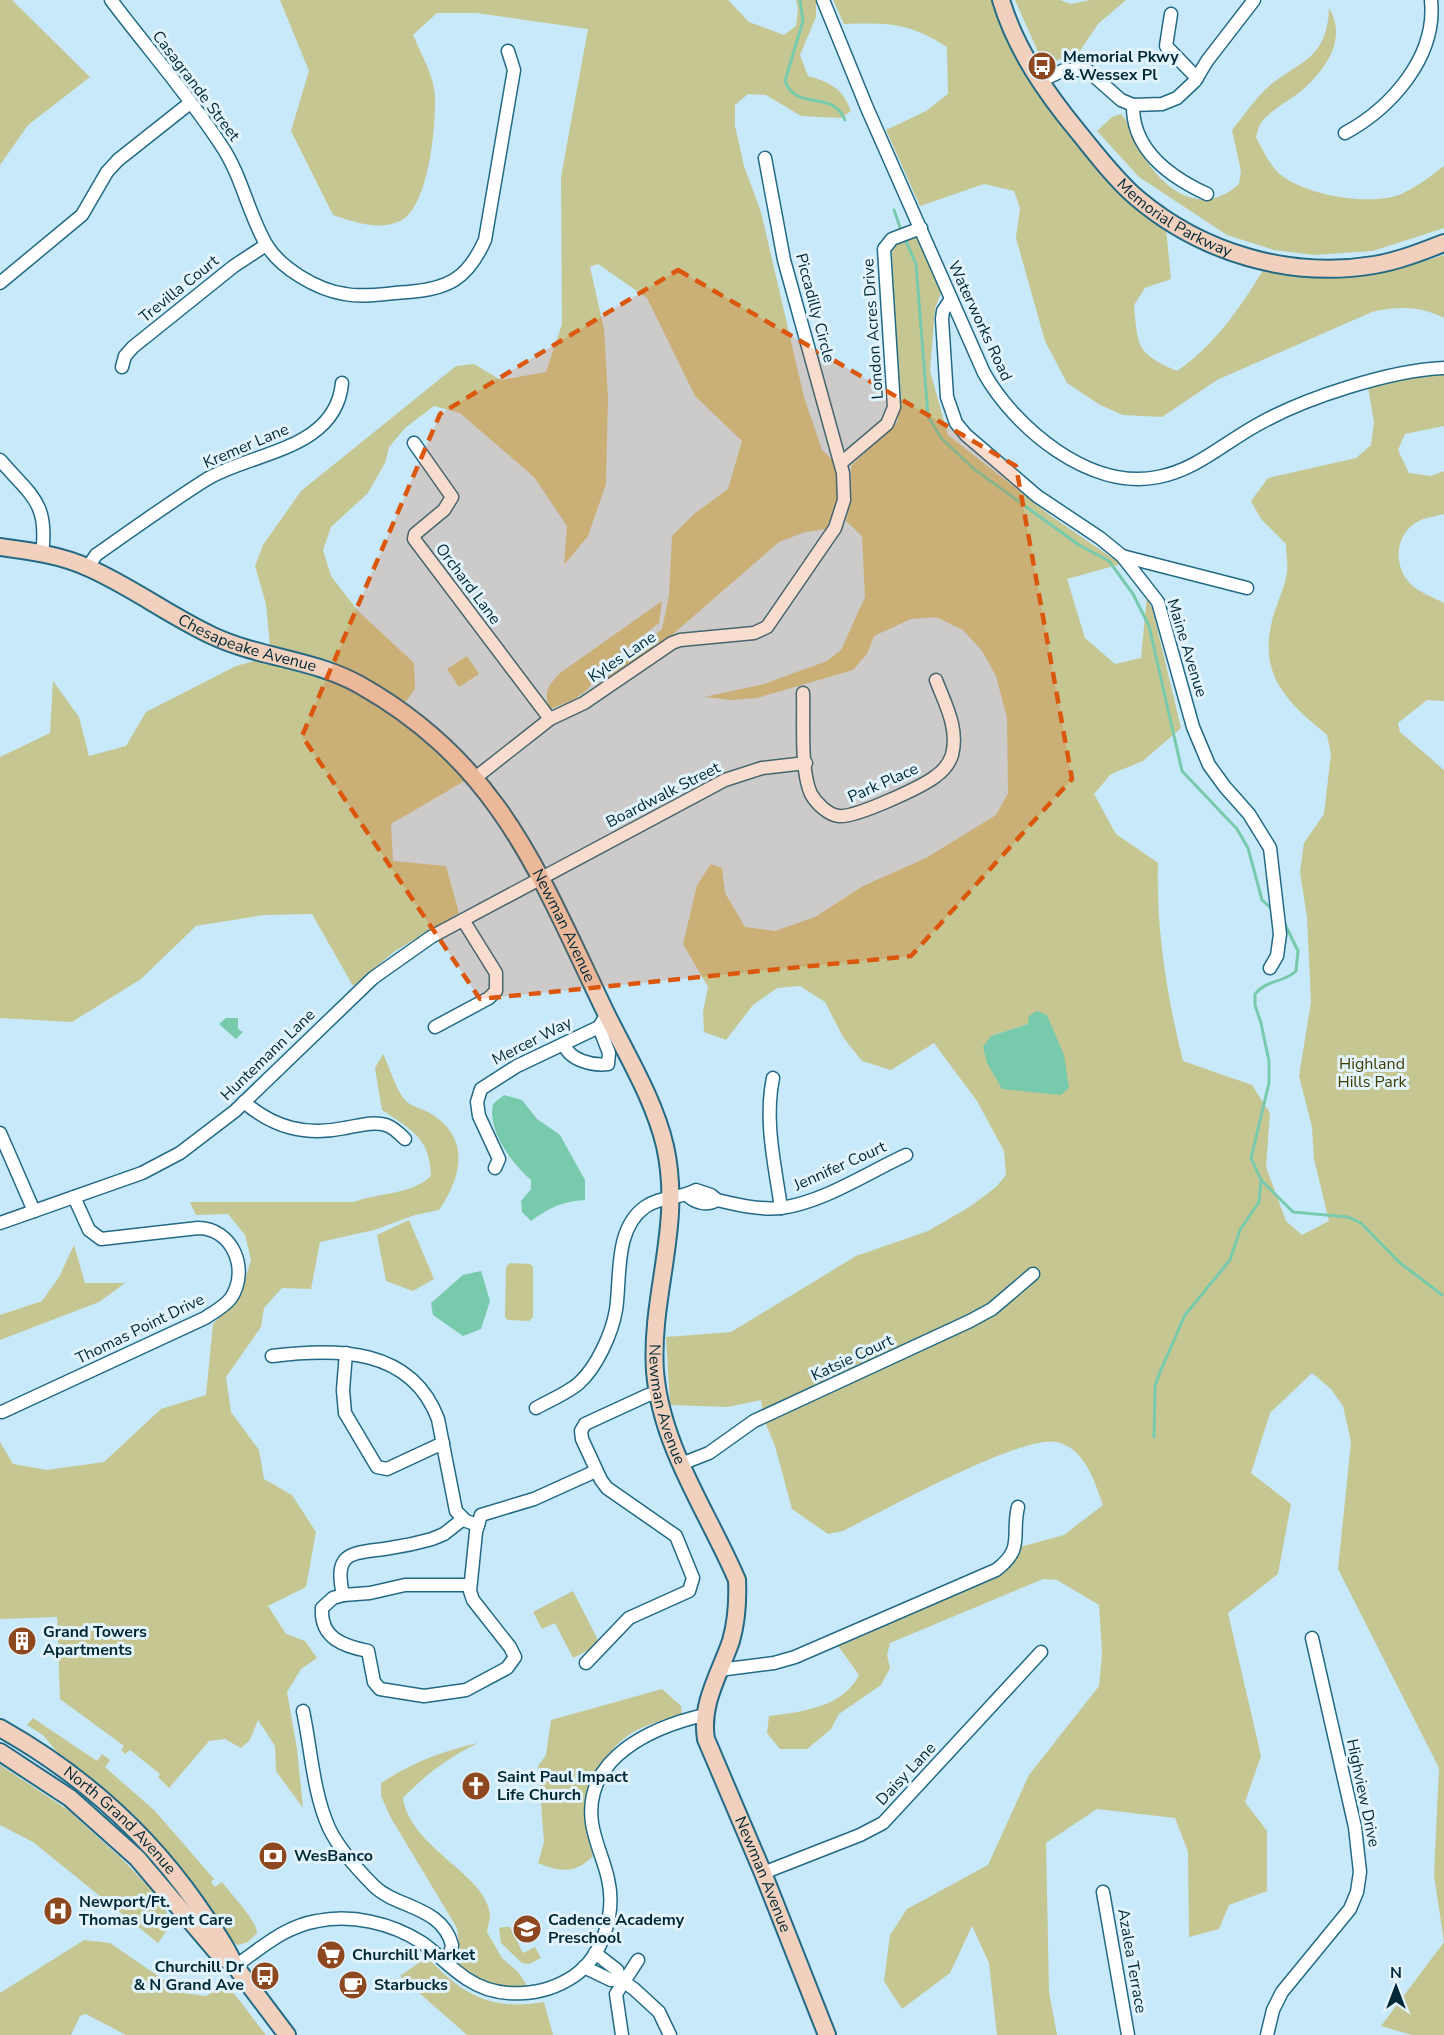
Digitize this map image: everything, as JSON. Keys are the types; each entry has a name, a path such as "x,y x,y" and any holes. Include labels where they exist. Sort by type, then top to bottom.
{"street":[{"name":"Casagrande Street","path":"111,0 190,103 232,163 267,245 289,268 317,285 344,294 430,290 450,283 466,272 476,260 485,240 514,70 508,51"},
{"name":"Waterworks Road","path":"823,0 916,230 951,299 984,373 1006,409 1022,424 1077,462 1099,472 1130,478 1156,478 1182,471 1258,424 1320,398 1367,382 1420,370 1444,368"},
{"name":"Memorial Parkway","path":"1001,0 1023,52 1040,81 1107,168 1136,197 1173,225 1212,245 1258,261 1300,269 1339,269 1375,265 1444,243"},
{"path":"1040,81 1064,70 1087,70 1108,90 1133,105 1148,106 1170,101 1177,98 1197,78 1254,0"},
{"path":"1345,133 1380,109 1414,69 1427,40 1431,0"},
{"path":"1171,14 1166,46 1197,78"},
{"path":"0,283 82,215 107,172 118,160 190,103"},
{"path":"1133,105 1134,124 1148,152 1186,184 1207,194"},
{"name":"Piccadilly Circle","path":"765,158 784,260 841,463"},
{"name":"London Acres Drive","path":"841,463 887,424 892,416 884,249 892,239 916,230"},
{"name":"Trevilla Court","path":"122,367 125,356 133,346 234,266 267,245"},
{"name":"Maine Avenue","path":"951,299 944,310 942,319 947,397 956,423 966,435 1037,496 1101,538 1122,556 1158,602 1193,727 1209,765 1249,814 1270,848 1278,915 1278,950 1270,968"},
{"name":"Kremer Lane","path":"88,567 96,555 208,478 282,449 312,434 337,406 342,383"},
{"name":"Orchard Lane","path":"414,443 452,497 444,510 415,534 414,539 550,719"},
{"path":"0,460 37,502 44,515 42,554"},
{"name":"Kyles Lane","path":"475,778 550,719 584,703 672,643 680,640 754,633 767,627 836,528 844,500 841,463"},
{"name":"Chesapeake Avenue","path":"0,547 42,554 88,567 219,639 286,657 357,683 418,723 475,778"},
{"path":"1122,556 1246,588"},
{"name":"Park Place","path":"803,693 808,786 815,800 833,815 839,816 860,813 934,778 948,763 954,745 951,720 936,680"},
{"name":"Boardwalk Street","path":"542,878 725,780 762,768 806,763"},
{"name":"Newman Avenue","path":"475,778 507,818 542,878 603,1021 657,1122 680,1196 656,1336 658,1393 681,1464 737,1580 737,1617 704,1715 704,1727 709,1749 763,1873 827,2035"},
{"name":"Huntemann Lane","path":"0,1223 161,1164 198,1142 244,1102 373,978 431,937 542,878"},
{"path":"435,1027 489,998 496,991 496,974 463,920"},
{"path":"564,1044 566,1050 574,1057 608,1064 609,1053 603,1021"},
{"name":"Mercer Way","path":"495,1168 499,1159 477,1108 482,1089 493,1079 564,1044 603,1021"},
{"path":"773,1078 769,1100 769,1119 781,1208"},
{"path":"244,1102 271,1122 297,1131 321,1132 374,1123 388,1125 405,1139"},
{"path":"0,1133 34,1211"},
{"name":"Jennifer Court","path":"680,1196 697,1202 717,1200 752,1208 781,1208 800,1204 831,1191 906,1155"},
{"path":"536,1408 579,1384 590,1371 611,1327 616,1310 620,1254 627,1233 643,1208 680,1196"},
{"name":"Thomas Point Drive","path":"2,1412 205,1318 221,1308 235,1290 237,1263 232,1246 219,1233 209,1228 198,1228 101,1239 89,1230 74,1197"},
{"name":"Katsie Court","path":"681,1464 709,1453 754,1421 978,1317 1012,1295 1033,1274"},
{"path":"272,1356 311,1351 346,1353 379,1360 413,1380 433,1404 456,1511 462,1519 478,1525"},
{"path":"346,1353 343,1403 345,1413 377,1467 387,1469 443,1443"},
{"path":"586,1663 629,1618 692,1588 693,1578 676,1536 607,1488 596,1472 582,1439 583,1427 634,1401 658,1393"},
{"path":"470,1585 405,1585 370,1593 343,1595 333,1598 322,1608 326,1628 329,1635 341,1645 368,1651 374,1682 380,1689 423,1696 442,1696 466,1690 507,1668 515,1657 510,1647 473,1600 470,1585 481,1515 534,1499 596,1472"},
{"path":"719,1670 774,1663 795,1657 996,1570 1008,1561 1015,1550 1018,1507"},
{"path":"343,1595 339,1570 347,1556 432,1539 444,1534 462,1519"},
{"name":"Highview Drive","path":"1267,2035 1273,2010 1282,1992 1350,1909 1357,1892 1360,1872 1355,1827 1312,1638"},
{"name":"Daisy Lane","path":"763,1873 860,1835 883,1823 1041,1652"},
{"path":"303,1711 329,1827 340,1845 376,1888 435,1920 451,1941 448,1963"},
{"path":"235,1966 276,1935 317,1921 337,1919 364,1920 395,1929 421,1942 480,1987 512,1994 541,1991 574,1976 584,1968 595,1953 608,1921 611,1899 609,1882 592,1821 596,1790 606,1769 629,1744 677,1721 704,1715"},
{"name":"North Grand Avenue","path":"0,1728 56,1762 133,1826 175,1873 225,1945 235,1966 287,2035"},
{"name":"North Grand Avenue","path":"0,1752 47,1780 115,1836 174,1899 216,1951 235,1966"},
{"name":"Azalea Terrace","path":"1103,1892 1128,2035"},
{"path":"595,1953 617,1970 622,1980 659,2012 670,2035"},
{"path":"622,2035 616,1994 622,1980 638,1960"},
{"path":"584,1968 611,1980 622,1980"}],"highlighted area":[{"path":"678,270 1016,466 1072,779 911,956 480,999 302,736 440,414"}],"green space":[{"path":"0,0 12,0 90,77 28,125 0,165"},
{"path":"280,0 728,0 749,22 784,35 796,26 798,8 796,0 816,0 816,17 800,55 808,76 823,81 840,92 851,111 841,118 801,116 766,95 748,94 735,105 735,126 744,166 761,212 804,397 822,450 832,459 837,475 839,500 826,529 805,532 779,542 672,635 608,679 605,678 662,629 669,596 672,536 694,514 728,489 742,441 695,396 647,298 598,264 590,267 604,329 608,397 606,484 588,536 564,565 567,526 534,477 460,413 434,406 405,428 389,447 385,463 368,493 331,527 323,550 331,576 358,611 414,663 415,689 404,704 340,669 270,646 266,604 255,566 263,545 301,491 456,366 474,364 501,380 546,372 562,324 561,177 588,29 476,13 437,13 413,35 430,73 435,96 429,164 418,200 410,213 392,224 375,225 358,223 333,215 291,131 309,71"},
{"path":"833,0 991,0 1023,69 1090,157 1166,228 1171,279 1145,288 1134,305 1142,347 1146,353 1164,365 1177,371 1203,350 1236,312 1263,270 1314,277 1347,277 1396,269 1444,255 1444,318 1427,311 1409,308 1372,312 1217,380 1162,417 1123,415 1100,405 1067,383 1045,341 1016,238 1020,208 1014,191 984,184 920,206 886,130 926,111 948,94 947,47 909,28 886,24 844,24"},
{"path":"1015,0 1060,0 1071,4 1090,0 1126,0 1098,24 1078,54 1047,63 1039,54"},
{"path":"1329,8 1336,31 1331,54 1309,84 1271,112 1258,128 1256,137 1272,165 1285,178 1316,192 1354,199 1388,198 1401,194 1444,166 1444,228 1373,251 1314,255 1274,250 1227,235 1139,177 1097,131 1112,117 1121,114 1148,163 1168,185 1190,198 1202,200 1227,193 1239,184 1241,171 1232,130 1262,93 1315,52 1327,27"},
{"name":"Highland Hills Park","path":"915,236 923,244 941,293 935,308 930,371 948,435 1051,516 1121,564 1067,579 1085,638 1115,664 1141,658 1147,595 1154,615 1181,728 1143,761 1111,774 1094,794 1116,834 1158,863 1159,913 1164,963 1183,1061 1252,1085 1270,1113 1266,1167 1286,1221 1302,1235 1329,1221 1314,1159 1312,1127 1299,1076 1311,1002 1307,917 1300,872 1304,843 1324,814 1331,754 1327,735 1299,711 1288,698 1273,671 1269,655 1269,637 1286,578 1286,544 1261,519 1251,501 1268,478 1356,458 1371,445 1374,422 1368,387 1427,375 1444,374 1444,426 1405,434 1398,450 1409,473 1431,476 1444,471 1444,514 1424,519 1405,533 1401,542 1399,561 1407,580 1414,587 1444,603 1444,701 1427,700 1398,723 1400,732 1444,770 1444,1942 1434,1875 1439,1768 1338,1569 1351,1442 1343,1406 1331,1389 1312,1373 1270,1413 1251,1473 1291,1504 1278,1574 1228,1613 1261,1756 1245,1802 1267,1831 1267,1891 1229,1905 1219,1929 1189,1937 1188,1852 1175,1818 1097,1809 1046,1843 1049,1992 1057,2035 997,2035 989,1963 972,1926 950,1973 902,2009 884,1981 890,1935 907,1909 988,1865 1029,1775 1099,1686 1102,1653 1099,1605 1057,1580 1043,1579 890,1643 887,1655 890,1668 881,1685 839,1714 831,1729 807,1749 780,1749 767,1733 769,1716 820,1706 832,1701 852,1686 859,1675 836,1643 1006,1568 1015,1559 1020,1547 1064,1535 1103,1505 1087,1467 1075,1451 1067,1446 1057,1442 1039,1443 983,1462 918,1492 843,1531 828,1534 792,1509 775,1446 765,1422 761,1400 728,1407 670,1405 666,1337 731,1332 856,1256 928,1231 971,1206 996,1187 1006,1175 1004,1151 977,1101 934,1043 891,1070 862,1061 843,1037 825,1002 800,986 777,988 753,1005 726,1040 704,1032 703,1012 708,987 683,944 697,885 711,864 722,868 725,893 745,927 775,931 815,917 863,886 926,858 996,815 1008,793 1007,718 996,676 982,651 963,630 936,617 911,619 874,636 867,654 853,670 757,698 732,700 704,697 764,684 827,661 841,650 865,597 862,536 846,521 851,499 851,466 898,421 892,250 894,244","holes":["1028,1024 1061,1095 991,1036"]},
{"path":"662,601 659,623 606,665 587,690 573,700 550,709 547,698 548,690 560,673"},
{"path":"467,656 479,674 459,687 447,669"},
{"path":"262,659 323,678 374,703 421,736 468,779 391,824 393,861 446,866 459,913 395,951 353,986 312,914 264,915 196,926 141,979 72,1022 0,1018 0,757 50,733 53,681 79,717 89,756 126,746 146,712 236,666"},
{"path":"383,1054 395,1084 405,1100 433,1115 453,1136 457,1148 457,1172 447,1198 439,1210 415,1215 374,1230 320,1242 311,1289 282,1288 264,1308 261,1327 226,1377 231,1412 259,1450 264,1479 292,1495 316,1532 306,1587 268,1606 286,1634 305,1641 317,1658 301,1669 287,1692 297,1749 303,1808 276,1771 275,1746 258,1720 250,1740 241,1748 225,1739 209,1741 169,1788 158,1777 160,1774 130,1750 125,1754 121,1750 124,1746 60,1699 57,1617 0,1619 0,1442 13,1464 47,1470 104,1462 161,1409 206,1395 213,1324 240,1296 251,1260 245,1235 228,1214 196,1215 190,1202 354,1202 414,1187 431,1176 430,1163 423,1144 410,1130 382,1110 375,1068"},
{"path":"409,1220 434,1279 413,1291 386,1281 377,1235"},
{"path":"74,1245 85,1283 125,1283 99,1302 0,1340 0,1315 42,1301 59,1277"},
{"path":"510,1263 530,1264 533,1267 533,1317 529,1321 508,1320 505,1317 506,1267"},
{"path":"573,1591 600,1644 573,1658 555,1623 542,1629 533,1612"},
{"path":"662,1689 681,1706 682,1714 627,1736 609,1753 594,1780 587,1810 589,1841 593,1856 580,1866 567,1870 538,1863 544,1842 538,1766 546,1755 551,1720"},
{"path":"33,1718 97,1761 102,1754 110,1760 105,1767 155,1811 214,1879 211,1882 215,1887 222,1882 243,1908 253,1922 257,1933 248,1942 238,1945 233,1942 166,1850 132,1813 57,1752 43,1735 27,1725"},
{"path":"478,1743 438,1767 403,1798 409,1816 419,1832 475,1886 485,1899 490,1914 487,1932 502,1958 518,1972 528,1987 491,1984 474,1977 459,1965 457,1928 391,1818 381,1796 381,1783 405,1769 439,1754"},
{"path":"0,1765 68,1810 122,1859 164,1903 170,1926 158,1943 33,1842 0,1825"},
{"path":"510,1927 523,1953 535,1947 541,1958 529,1964 522,1963 501,1943 499,1928"},
{"path":"84,1940 110,1943 183,1993 206,1996 224,1986 229,1987 266,2035 126,2035 86,2014 80,2016 71,2035 0,2035 0,1993"},
{"path":"1444,1942 1444,2035 1412,2035 1381,2026"},
{"path":"427,1957 453,1981 479,1997 508,2004 544,2002 553,2035 467,2035 400,1976"}],"shaded area":[{"path":"1037,1011 1047,1015 1064,1055 1069,1088 1061,1095 1002,1089 987,1063 983,1047 991,1036 1028,1024 1029,1016"},
{"path":"226,1018 238,1018 238,1029 243,1032 236,1039 219,1024"},
{"path":"504,1095 522,1100 537,1119 560,1135 585,1180 585,1200 556,1206 531,1221 522,1212 521,1201 531,1189 531,1180 516,1165 503,1146 497,1135 492,1114 493,1104"},
{"path":"481,1271 490,1301 481,1329 463,1336 433,1315 431,1303 463,1275"}],"waterway":[{"path":"800,0 803,21 785,81 790,90 798,96 832,105 845,120"},
{"path":"894,210 902,233"},
{"path":"905,239 916,264 928,416 941,438 974,469 1079,545 1109,561 1133,594 1149,626 1182,771 1237,829 1248,848 1262,900 1272,909"},
{"path":"1283,920 1298,951 1296,971 1286,978 1265,985 1255,994 1255,1005 1269,1061 1269,1083 1251,1158 1261,1180 1293,1212 1348,1217 1361,1223 1399,1262 1442,1295"},
{"path":"1154,1437 1155,1386 1160,1372 1185,1315 1230,1260 1240,1230 1259,1202 1261,1181"}],"place":[{"name":"Memorial Pkwy & Wessex Pl","path":"1042,66"},
{"name":"Grand Towers Apartments","path":"22,1641"},
{"name":"Saint Paul Impact Life Church","path":"476,1786"},
{"name":"WesBanco","path":"273,1856"},
{"name":"Newport/Ft. Thomas Urgent Care","path":"58,1911"},
{"name":"Cadence Academy Preschool","path":"527,1929"},
{"name":"Churchill Market","path":"331,1955"},
{"name":"Churchill Dr & N Grand Ave","path":"265,1976"},
{"name":"Starbucks","path":"353,1985"}]}
